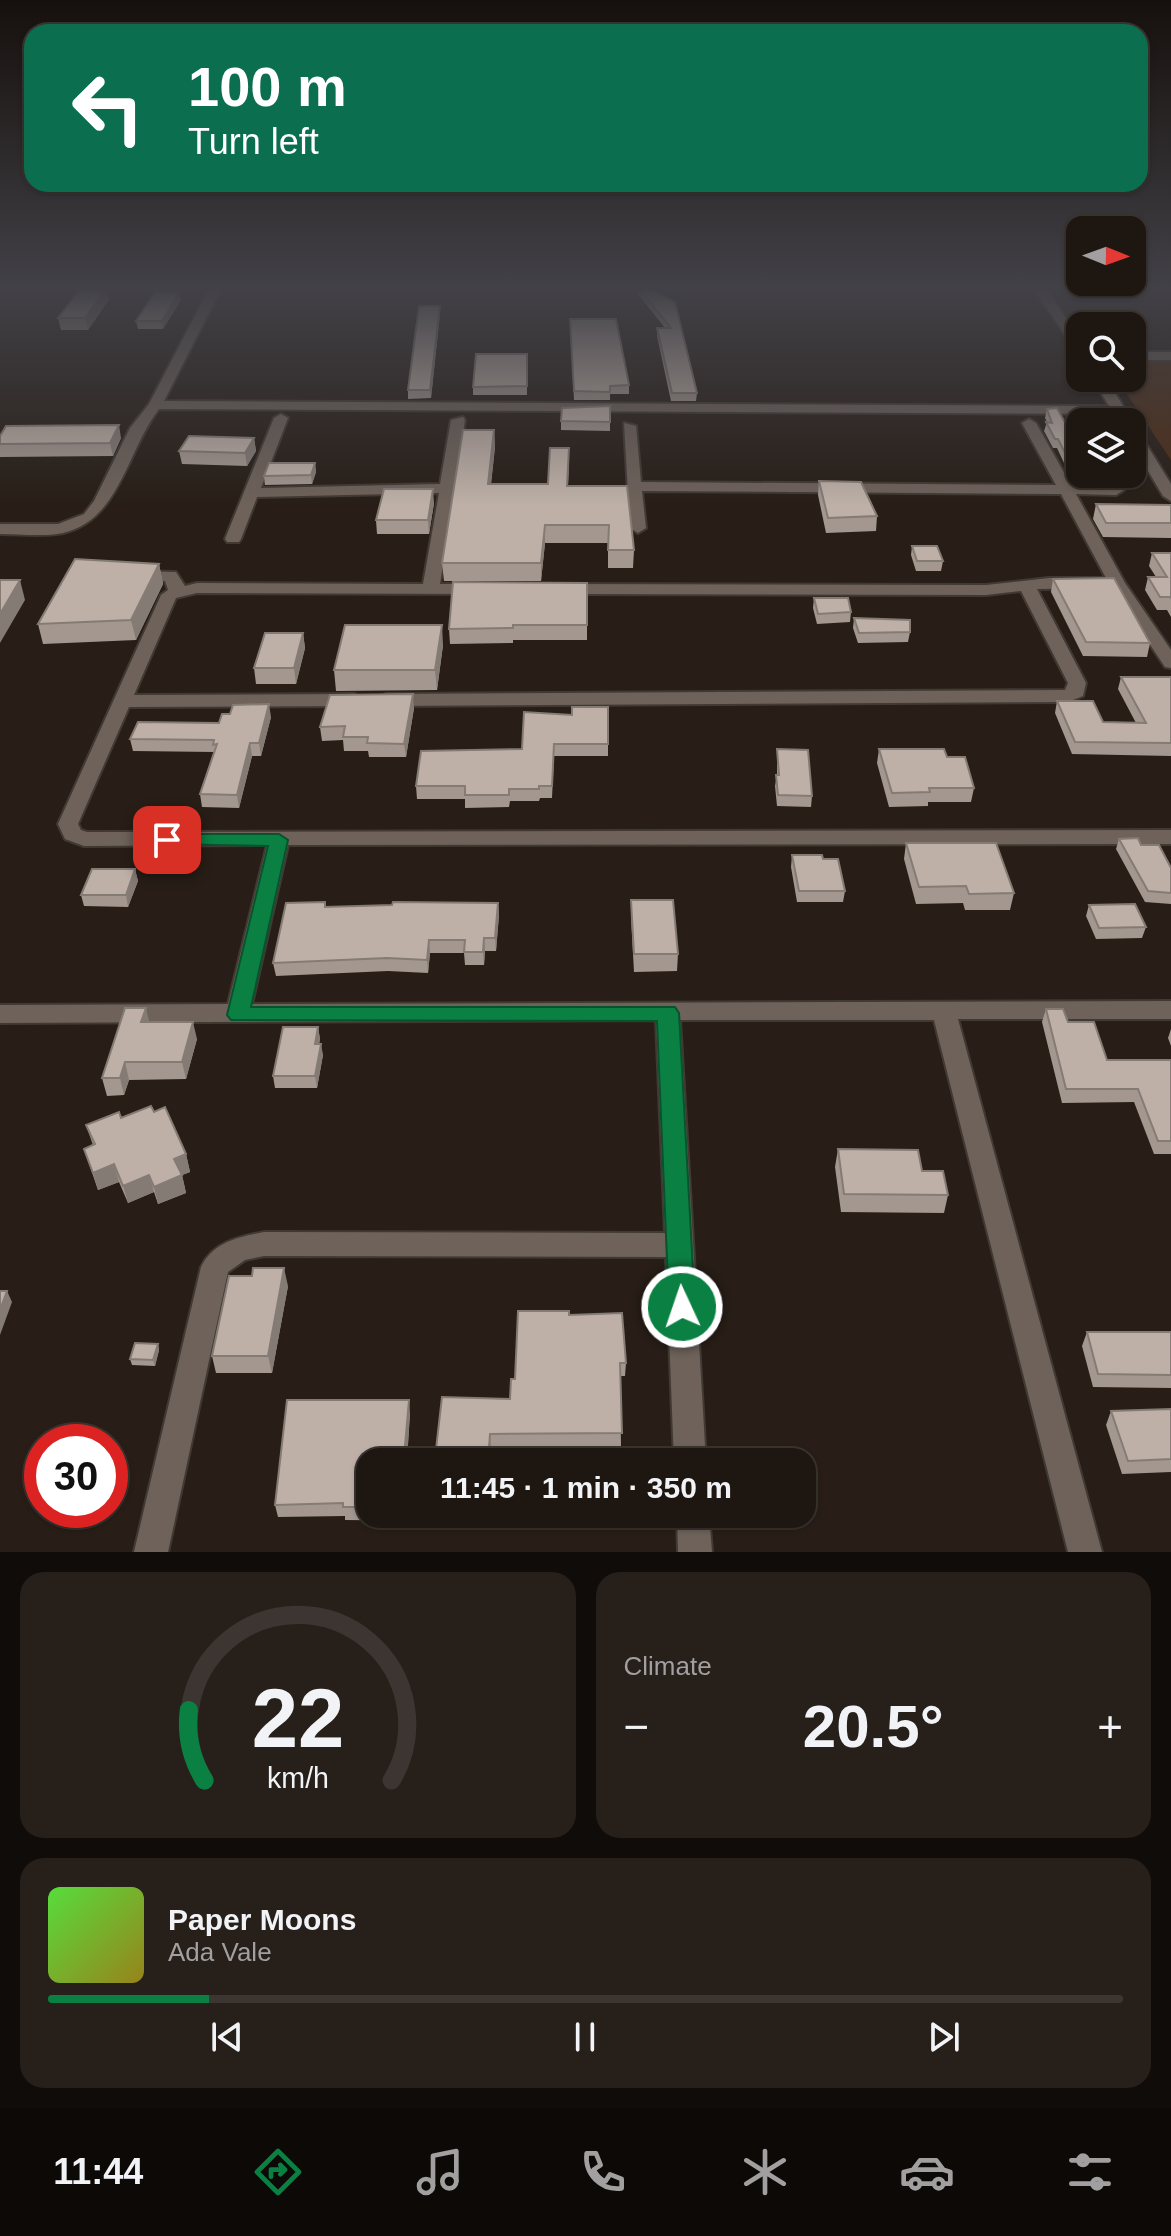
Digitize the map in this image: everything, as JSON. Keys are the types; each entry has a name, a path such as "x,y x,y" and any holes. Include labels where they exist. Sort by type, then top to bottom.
{"street":[{"path":"0,529 60,529 89,517 101,503 137,428 155,405 178,361"},
{"path":"155,405 1066,415"},
{"path":"233,539 281,418"},
{"path":"431,589 458,420"},
{"path":"1029,423 1117,583 1171,663"},
{"path":"629,426 638,528"},
{"path":"1146,455 1171,496"},
{"path":"636,486 1116,490"},
{"path":"251,493 448,488"},
{"path":"121,575 170,576 176,582 177,591"},
{"path":"539,589 986,590 1117,583"},
{"path":"122,701 1068,696 1076,692 1077,683 1027,586"},
{"path":"492,589 197,588 177,591 165,599 68,824 72,834 84,839 279,840 1171,837"},
{"path":"238,1015 279,840"},
{"path":"0,1014 1171,1010"},
{"path":"668,1013 689,1448"},
{"path":"944,1013 1085,1552"},
{"path":"151,1552 215,1267 225,1254 264,1244 679,1245"},
{"path":"694,1528 695,1552"}],"shaded area":[{"path":"1146,362 1171,362 1171,460 1146,423 1146,408 1136,408 1125,392 1146,392"}],"building":[{"path":"412,361 433,361 430,390 408,390"},
{"path":"475,361 527,361 527,386 473,387"},
{"path":"572,361 624,361 629,385 610,386 610,392 574,391"},
{"path":"665,361 689,361 697,393 672,393"},
{"path":"610,406 610,422 561,421 562,408"},
{"path":"1057,408 1066,424 1066,455 1046,422 1052,423 1047,409"},
{"path":"119,425 110,443 0,444 0,436 6,426"},
{"path":"463,430 494,430 488,484 548,484 550,448 569,448 567,486 627,486 634,550 608,550 609,525 545,525 541,563 442,563"},
{"path":"189,436 254,438 245,453 179,451"},
{"path":"269,463 315,463 311,475 264,476"},
{"path":"819,481 861,482 877,516 828,518"},
{"path":"384,489 433,489 428,520 376,520"},
{"path":"1096,504 1171,505 1171,523 1106,523"},
{"path":"912,546 937,546 943,561 917,561"},
{"path":"1152,553 1171,553 1171,598 1160,597 1148,577 1167,577"},
{"path":"75,559 159,564 131,620 38,624"},
{"path":"1114,578 1150,643 1086,642 1053,579"},
{"path":"0,580 20,580 0,614"},
{"path":"453,582 587,583 587,625 449,629"},
{"path":"814,598 848,598 851,612 818,614"},
{"path":"854,618 910,620 910,632 859,633"},
{"path":"345,625 442,625 435,670 334,670"},
{"path":"265,633 303,633 294,668 254,668"},
{"path":"1121,677 1171,677 1171,743 1075,742 1057,701 1093,701 1103,722 1146,723"},
{"path":"413,694 404,744 367,743 368,737 343,737 345,726 320,727 330,695"},
{"path":"269,704 259,743 250,743 237,795 200,794 217,744 213,745 214,740 130,739 138,722 219,723 222,714 230,714 233,705"},
{"path":"572,707 608,707 608,744 554,744 552,786 509,789 509,795 465,795 465,786 416,786 421,751 522,749 524,712 572,715"},
{"path":"777,749 808,750 812,796 778,795"},
{"path":"879,749 944,749 947,757 965,757 974,788 929,788 930,792 892,793"},
{"path":"1138,838 1141,845 1159,845 1171,868 1171,893 1148,891 1119,839"},
{"path":"906,843 996,843 1014,893 969,894 966,886 919,887"},
{"path":"792,855 822,855 823,859 838,859 845,891 799,891"},
{"path":"92,869 135,869 126,895 81,895"},
{"path":"631,900 673,900 678,954 634,954"},
{"path":"325,902 325,907 392,905 393,902 498,903 495,938 484,938 483,952 464,952 465,940 429,940 427,960 387,958 273,963 286,903"},
{"path":"1135,904 1146,927 1099,928 1089,905"},
{"path":"125,1008 146,1008 141,1022 193,1022 182,1062 125,1062 120,1078 102,1078"},
{"path":"1046,1009 1063,1009 1068,1022 1094,1022 1107,1060 1171,1060 1171,1141 1158,1141 1138,1089 1066,1089"},
{"path":"283,1027 318,1027 315,1044 321,1044 315,1076 273,1076"},
{"path":"151,1106 154,1112 165,1107 186,1154 174,1159 182,1175 154,1187 149,1175 123,1186 114,1164 93,1173 84,1149 95,1144 86,1125 119,1112 121,1118"},
{"path":"838,1149 918,1150 922,1171 943,1171 948,1195 844,1194"},
{"path":"253,1268 284,1268 268,1356 212,1356 229,1276 252,1276"},
{"path":"0,1291 7,1291 0,1310"},
{"path":"518,1311 569,1311 569,1315 622,1313 626,1363 620,1363 622,1433 490,1434 489,1448 436,1448 442,1397 510,1399 511,1379 515,1379"},
{"path":"1087,1332 1171,1332 1171,1375 1098,1374"},
{"path":"135,1343 158,1344 153,1360 130,1359"},
{"path":"287,1400 409,1400 405,1448 356,1448 356,1507 343,1507 343,1503 275,1505"},
{"path":"1171,1409 1171,1459 1128,1461 1111,1411"}],"route":[{"path":"167,840 279,840 238,1015 668,1013 682,1307"}]}
